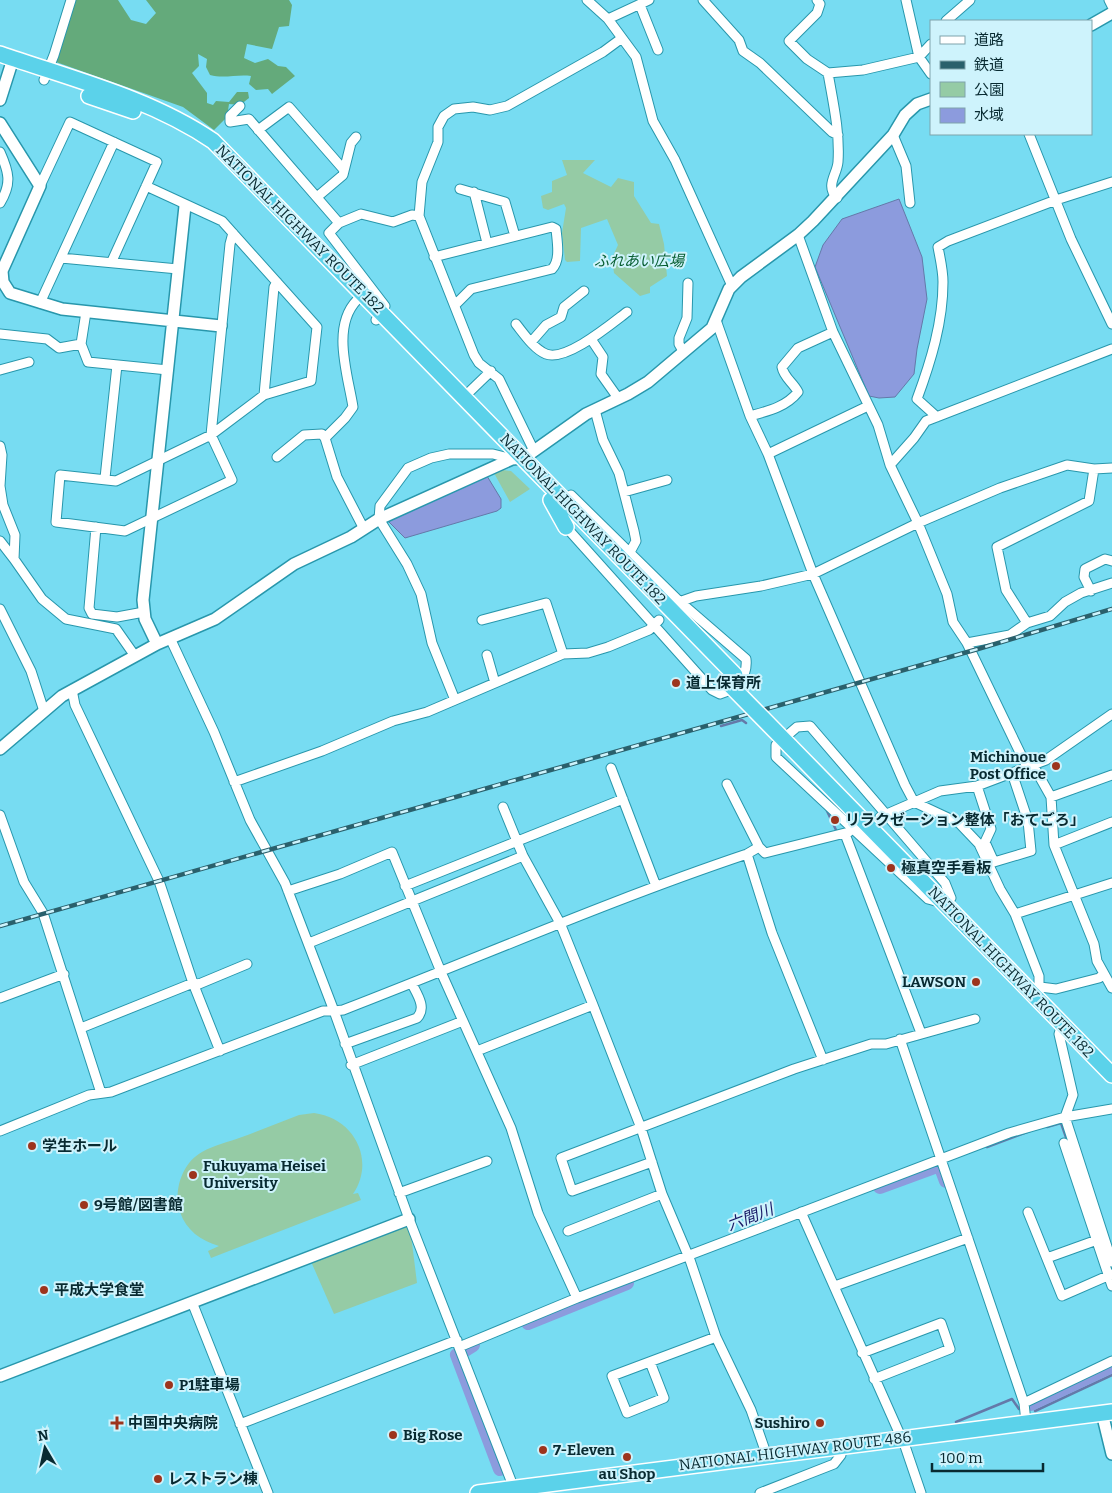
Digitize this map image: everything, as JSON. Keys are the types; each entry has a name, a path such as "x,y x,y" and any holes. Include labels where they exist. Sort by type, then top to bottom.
{"highway":[{"name":"NATIONAL HIGHWAY ROUTE 182","path":"6,62 158,110 194,128 213,141 380,317 523,456"},
{"name":"NATIONAL HIGHWAY ROUTE 182","path":"46,75 152,118 205,148 224,164 357,300 380,317 523,456 553,495 731,679 1038,992 1112,1064"},
{"path":"566,527 553,495 571,495"},
{"name":"NATIONAL HIGHWAY ROUTE 182","path":"1038,992 1062,1024 1112,1075"},
{"name":"NATIONAL HIGHWAY ROUTE 486","path":"538,1493 768,1459 841,1455 903,1442 1026,1422 1107,1417"},
{"name":"NATIONAL HIGHWAY ROUTE 486","path":"478,1493 1107,1417"}],"street":[{"path":"46,75 71,0"},
{"path":"587,0 608,19 636,58 653,121 675,160 732,286"},
{"path":"608,19 649,0"},
{"path":"703,0 739,40 746,53 760,63 832,132 838,135"},
{"path":"817,0 820,4 816,13 789,41 808,59 828,73 863,70 919,57 930,45"},
{"path":"906,0 919,57 930,73"},
{"path":"947,20 970,0"},
{"path":"1109,0 1112,6"},
{"path":"640,5 658,50"},
{"path":"1092,25 1112,13"},
{"path":"523,456 499,379 479,363 474,356 434,257 419,216 422,182 438,142 438,127 444,116 454,109 473,107 490,110 507,106 603,52 622,38"},
{"path":"0,100 6,62"},
{"path":"828,73 838,135 838,165 831,182 833,194 836,198"},
{"path":"0,750 44,711 72,690 157,644 215,619 294,564 364,529 379,519 523,456 595,410 648,382 712,328 732,286 757,264 798,235 836,198 893,135 905,115 917,104 930,99"},
{"path":"240,106 230,116 230,122 249,120 339,222"},
{"path":"258,130 289,107 344,170"},
{"path":"112,261 157,162 70,122 2,271 3,282 10,293 62,309 222,326"},
{"path":"0,123 40,186"},
{"path":"893,135 906,166 910,203"},
{"path":"1030,135 1071,239 1112,324"},
{"path":"317,197 343,175 351,143 356,138"},
{"path":"40,303 114,142"},
{"path":"0,152 10,178 7,192 0,203"},
{"path":"937,417 917,398 932,358 941,306 943,280 938,247 948,241 1056,200 1112,182"},
{"path":"146,186 185,206 222,220 317,327 311,381 264,395 211,435 116,481 104,478 60,475 56,522 124,531 232,480 211,435 230,244 233,233"},
{"path":"460,188 505,202 515,236"},
{"path":"474,192 487,243"},
{"path":"157,644 144,612 185,206"},
{"path":"380,317 385,306 329,233 339,222 361,214 393,222 412,215 419,216"},
{"path":"434,257 552,227 556,229 558,248 556,265 552,269 471,289 454,305"},
{"path":"798,235 833,332 878,425 890,465 918,523 947,594 953,622 966,643 1030,766 1051,797 1054,846 1112,988"},
{"path":"61,258 112,261 178,269"},
{"path":"264,395 274,287 277,282"},
{"path":"683,351 679,344 679,338 687,318 688,283"},
{"path":"532,342 546,325 561,317 564,307 584,291"},
{"path":"325,438 353,407 342,333 352,306 357,300"},
{"path":"86,312 81,344 88,362 168,370"},
{"path":"516,324 546,354 554,356 591,339 627,312"},
{"path":"716,320 750,416 768,454 813,574 858,683 914,802 960,823 979,844 1000,889 1015,914 1039,976 1038,992 1108,977"},
{"path":"750,416 774,410 794,398 798,392 795,384 784,375 782,367 798,348 833,332"},
{"path":"0,334 46,339 59,348 81,344"},
{"path":"591,339 603,357 601,374 618,398"},
{"path":"890,465 926,421 1112,349"},
{"path":"0,370 29,362"},
{"path":"104,478 117,365"},
{"path":"464,397 491,371"},
{"path":"768,454 868,406"},
{"path":"595,410 603,440 619,473 636,541 629,554"},
{"path":"277,456 304,434 322,434 325,438 337,477 364,529"},
{"path":"0,446 2,455 0,486 3,505 14,535 14,559"},
{"path":"454,700 432,643 421,594 407,564 379,519 380,506 408,468 431,458 449,454 523,456"},
{"path":"675,603 813,574 918,523 1000,488 1067,465 1094,469 1112,468"},
{"path":"1027,623 1006,590 997,547 1089,501 1094,469"},
{"path":"624,492 667,480"},
{"path":"566,527 657,622 712,690 720,694 729,691 747,670 746,659 675,603 571,495"},
{"path":"96,527 89,608 92,614 117,617 144,612"},
{"path":"0,541 42,599 66,619 116,629 135,656"},
{"path":"1091,591 1084,577 1085,569 1105,559 1112,561"},
{"path":"966,643 1010,635 1027,623 1050,616 1065,602 1081,593 1112,583"},
{"path":"482,620 546,603 562,654"},
{"path":"0,609 31,671 44,711"},
{"path":"234,782 322,752 393,721 427,712 562,654 588,653 608,647 649,630 657,622"},
{"path":"170,638 250,820 288,891 334,1011 399,1193 515,1490"},
{"path":"487,655 495,683"},
{"path":"72,690 75,705 159,881 193,983 220,1051"},
{"path":"883,816 940,791 977,786 1030,766 1058,753 1112,714"},
{"path":"810,726 883,816 945,883 948,901 928,898 857,828 776,757 776,745 797,727 810,726"},
{"path":"611,768 656,886"},
{"path":"977,786 991,829 985,842 994,862 1031,851 1028,821 1012,773"},
{"path":"1051,797 1112,775"},
{"path":"727,784 758,847 765,853 813,840 845,834 857,828"},
{"path":"405,886 623,799"},
{"path":"503,807 524,856 560,923 641,1128 662,1194 689,1257 716,1337 751,1410 768,1459"},
{"path":"0,815 24,882 43,913 101,1093"},
{"path":"1054,846 1112,822"},
{"path":"845,834 921,1033"},
{"path":"0,1131 89,1095 111,1092 323,1011 343,1010 412,984 560,923 747,854 758,847"},
{"path":"288,891 340,874 392,852 441,972 511,1128 538,1213 577,1298"},
{"path":"747,854 772,933 823,1060"},
{"path":"309,943 524,856"},
{"path":"1015,914 1112,883"},
{"path":"81,1028 193,983 199,984 247,964"},
{"path":"0,998 64,974"},
{"path":"345,1044 421,1015 422,1005 412,984"},
{"path":"477,1051 593,1005"},
{"path":"652,1162 572,1191 561,1158 728,1093 823,1060 871,1044 886,1044 975,1019"},
{"path":"352,1065 463,1021"},
{"path":"1062,1024 1059,1034 1073,1095 1065,1118 1067,1146 1090,1209 1112,1286"},
{"path":"900,1039 1024,1403 1026,1422"},
{"path":"240,1424 689,1257 1009,1133 1065,1118 1112,1109"},
{"path":"399,1193 487,1161"},
{"path":"568,1231 662,1194"},
{"path":"1028,1212 1062,1296 1110,1274"},
{"path":"802,1214 903,1442 921,1493"},
{"path":"0,1376 409,1219"},
{"path":"835,1286 968,1238"},
{"path":"1047,1258 1099,1239"},
{"path":"1099,1239 1112,1262"},
{"path":"192,1302 268,1493"},
{"path":"862,1353 941,1323 950,1349 874,1379"},
{"path":"650,1362 664,1398 627,1413 612,1376 716,1337"},
{"path":"1024,1403 1112,1361"},
{"path":"1107,1417 1112,1454"},
{"path":"760,1493 834,1464 841,1455"}],"green space":[{"path":"71,0 118,0 131,20 146,24 156,13 146,0 289,0 292,5 289,26 279,27 272,49 247,44 244,58 255,63 268,59 278,66 286,67 295,76 272,94 268,89 256,90 249,84 251,76 220,77 210,75 206,67 207,59 198,54 199,66 192,73 207,93 207,103 213,105 216,101 229,102 237,92 248,92 249,98 240,105 229,104 227,117 214,130 183,107 56,62"},
{"name":"ふれあい広場","path":"562,160 595,160 583,173 611,187 618,178 634,182 634,196 651,223 659,224 664,244 667,276 650,287 650,293 640,296 614,273 612,258 618,245 607,219 581,228 580,261 567,262 565,260 562,233 566,208 564,204 548,210 543,208 541,196 552,192 552,181 567,175"},
{"path":"503,470 511,471 530,489 510,502 494,473"},
{"path":"314,1113 340,1123 350,1132 357,1143 361,1155 362,1168 360,1181 353,1194 358,1193 361,1200 211,1258 208,1251 219,1246 195,1234 186,1224 180,1212 178,1195 184,1170 195,1157 211,1147 299,1115"},
{"path":"409,1219 417,1283 334,1314 309,1257"}],"water":[{"path":"899,199 922,257 927,299 914,374 895,397 879,398 869,396 815,267 823,245 842,219"},
{"path":"487,476 501,499 501,508 497,511 405,538 387,520"}],"waterway":[{"path":"721,726 742,720 746,723"},
{"path":"827,811 837,832"},
{"path":"1047,1127 1061,1123 1068,1143"},
{"path":"987,1147 1030,1131"},
{"name":"六間川","path":"880,1187 940,1165 946,1181"},
{"name":"六間川","path":"528,1323 627,1283"},
{"name":"六間川","path":"473,1345 457,1355 500,1469"},
{"name":"六間川","path":"1031,1404 1112,1366"},
{"path":"1035,1411 1112,1375"},
{"path":"956,1422 1012,1399 1019,1409"}],"railway":[{"path":"0,926 978,649 1112,609"}],"place":[{"name":"道上保育所","path":"676,683"},
{"name":"Michinoue Post Office","path":"1056,766"},
{"name":"リラクゼーション整体「おてごろ」","path":"835,820"},
{"name":"極真空手看板","path":"891,868"},
{"name":"LAWSON","path":"976,982"},
{"name":"学生ホール","path":"32,1146"},
{"name":"Fukuyama Heisei University","path":"193,1175"},
{"name":"9号館/図書館","path":"84,1205"},
{"name":"平成大学食堂","path":"44,1290"},
{"name":"P1駐車場","path":"169,1385"},
{"name":"中国中央病院","path":"117,1423"},
{"name":"Sushiro","path":"820,1423"},
{"name":"Big Rose","path":"393,1435"},
{"name":"7-Eleven","path":"543,1450"},
{"name":"au Shop","path":"627,1457"},
{"name":"レストラン棟","path":"158,1479"}]}
